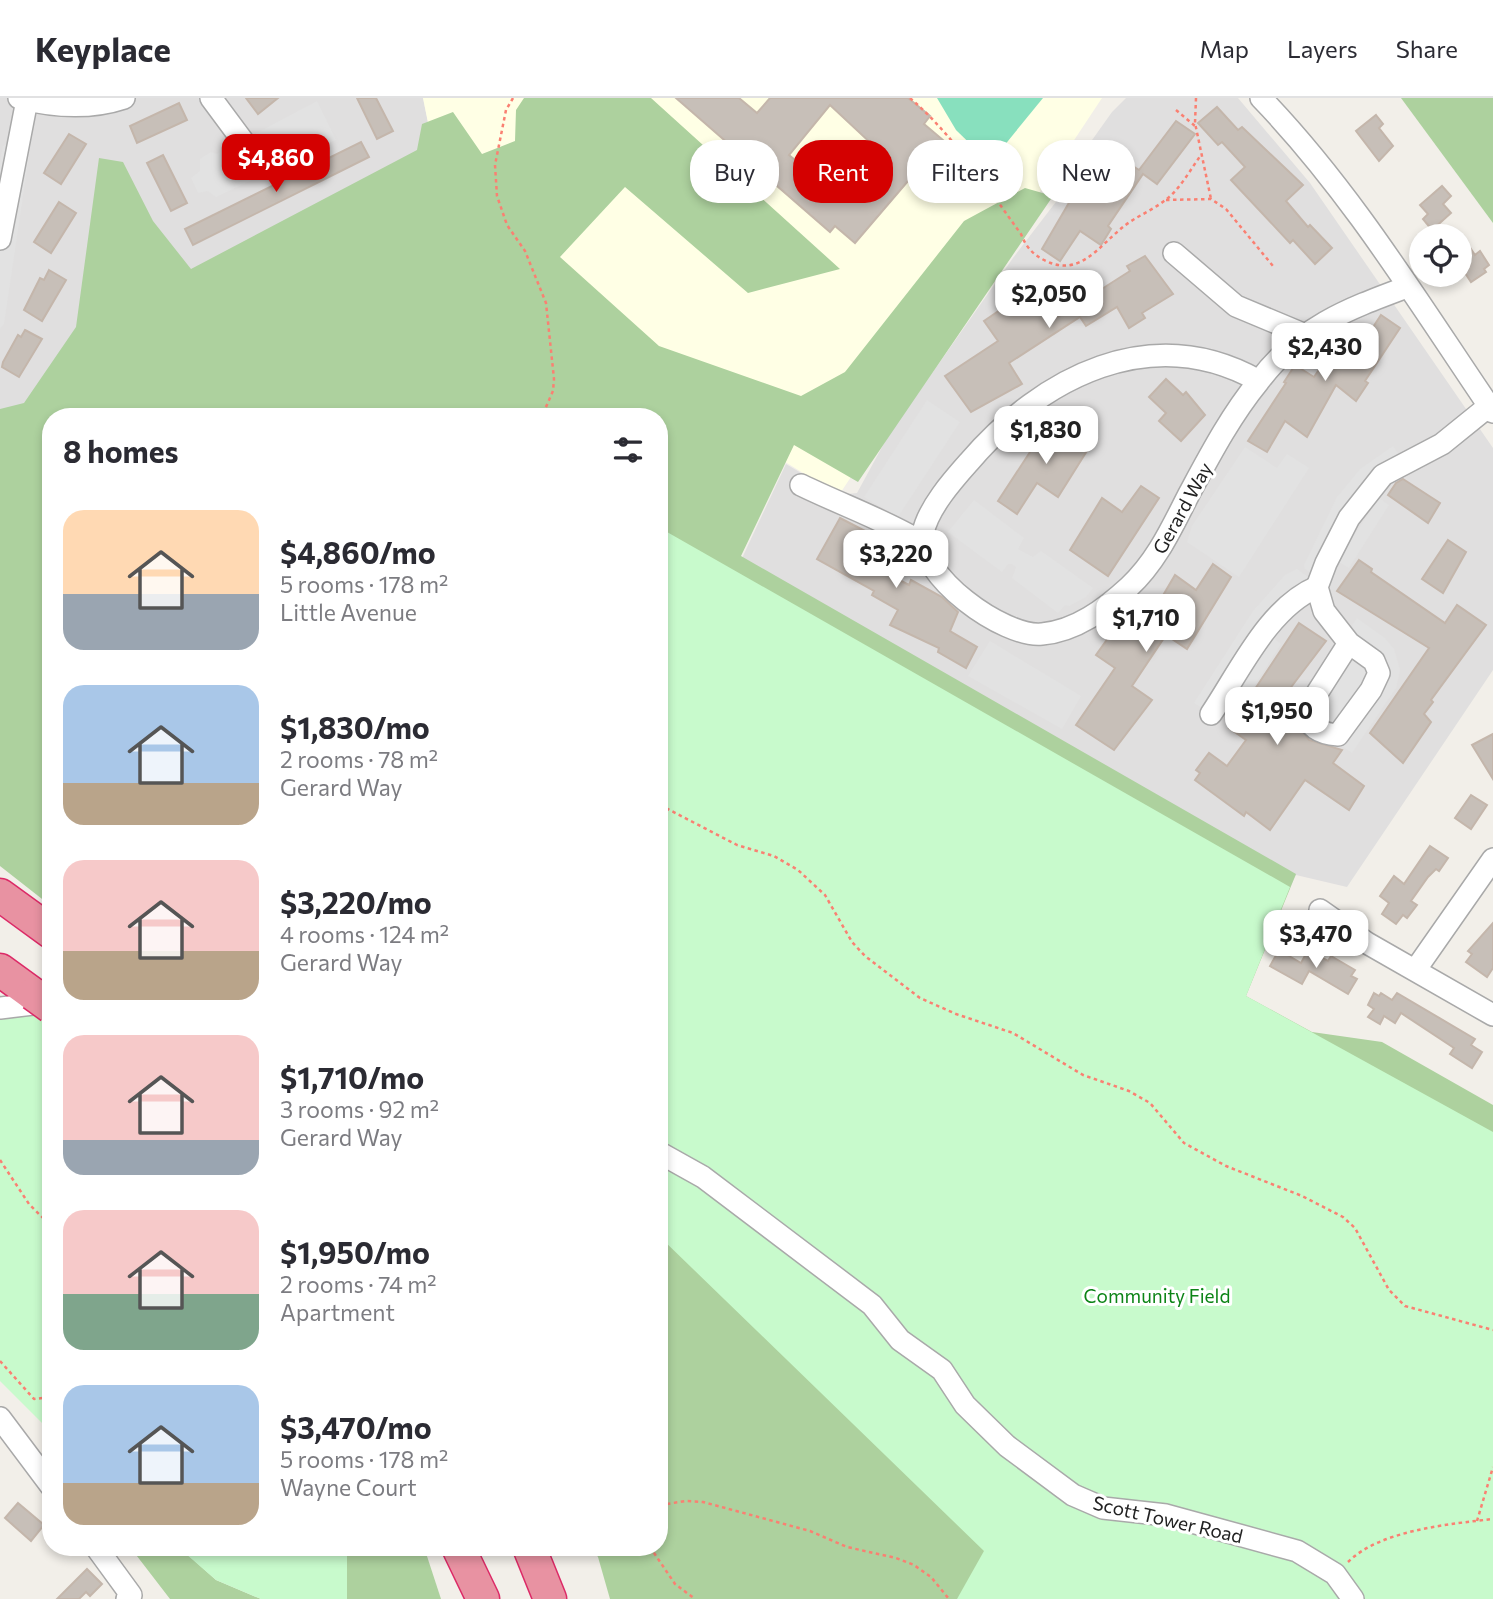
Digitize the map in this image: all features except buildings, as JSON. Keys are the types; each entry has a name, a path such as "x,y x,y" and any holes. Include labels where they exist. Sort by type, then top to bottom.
{"highway":[{"path":"0,895 42,925"},
{"path":"0,970 42,999"},
{"path":"451,1556 466,1599"},
{"path":"462,1556 483,1599"},
{"path":"533,1556 550,1599"}],"street":[{"path":"0,239 23,99 91,105 124,98"},
{"path":"211,98 254,156"},
{"path":"1261,98 1320,164 1491,409 1442,444 1391,470 1375,483 1339,536 1317,587 1324,611 1349,643"},
{"path":"1174,253 1236,306 1303,334"},
{"name":"Gerard Way","path":"923,544 936,571 996,622 1016,632 1034,634 1056,631 1079,623 1115,598 1148,568 1224,433 1259,381 1303,334 1350,308 1407,286"},
{"path":"801,485 874,521 888,523 923,544 926,523 976,453 1035,401 1090,369 1127,358 1165,355 1222,366 1259,381"},
{"path":"1211,715 1271,624 1295,596 1317,587"},
{"path":"1416,969 1493,859"},
{"path":"1320,911 1367,943 1493,1015"},
{"path":"0,1008 42,1001"},
{"name":"Scott Tower Road","path":"668,1157 704,1177 872,1305 900,1340 942,1370 965,1405 1007,1446 1073,1495 1103,1508 1166,1516 1297,1551 1335,1574 1353,1599"},
{"path":"0,1418 42,1474"},
{"path":"102,1556 129,1597"}],"path":[{"path":"513,98 506,110 495,165 497,196 507,225 525,251 547,303 554,379 553,391 546,408"},
{"path":"910,98 932,117 968,159 1021,234 1025,246 1038,257 1057,266 1069,267 1086,260 1124,227 1166,200 1201,155"},
{"path":"1196,98 1195,126 1211,199"},
{"path":"1176,110 1195,126"},
{"path":"1166,200 1211,199 1226,209 1273,266"},
{"path":"668,810 737,845 774,856 798,870 825,895 852,942 920,998 956,1014 1013,1033 1083,1075 1129,1091 1150,1103 1184,1143 1226,1166 1301,1196 1343,1217 1355,1228 1390,1290 1405,1306 1493,1330"},
{"path":"0,1160 29,1204 42,1217"},
{"path":"0,1361 34,1399 42,1398"},
{"path":"1477,1521 1493,1467"},
{"path":"668,1504 703,1502 810,1531 847,1547 896,1558 914,1565 931,1577 950,1599"},
{"path":"1335,1574 1358,1552 1429,1526 1493,1519"},
{"path":"656,1556 675,1584 695,1599"}],"shaded area":[{"path":"0,98 423,98 434,152 62,395 0,415"},
{"path":"423,98 1102,98 1074,140 1037,140 1037,196 839,495 738,433 434,152"},
{"path":"1126,98 1238,98 1310,183 1493,448 1493,670 1347,887 1296,875 1290,887 736,571 786,464 838,495 857,493 888,436 1013,258 1055,203 1135,203 1135,140 1092,140"},
{"path":"317,101 336,140 216,197 208,191 198,193 191,178 200,171 200,159 211,152 217,154"},
{"path":"34,122 4,324 0,329 0,162 3,146 14,141 19,123"},
{"path":"927,400 960,422 898,517 864,497"},
{"path":"1393,446 1401,458 1314,575 1305,569 1304,565 1337,497 1360,469"},
{"path":"1245,447 1277,468 1287,454 1309,468 1239,577 1187,542 1192,526"},
{"path":"1379,498 1389,505 1349,568 1337,561"},
{"path":"974,500 1024,538 1018,549 1033,557 1041,551 1093,588 1086,597 1069,606 1065,605 1058,613 1012,578 1016,567 1012,564 1008,564 1002,572 948,532"},
{"path":"1297,569 1312,580 1271,636 1281,644 1233,719 1221,713 1217,717 1194,703 1253,611 1285,575"},
{"path":"1357,618 1385,638 1394,649 1400,670 1396,688 1352,753 1292,712"},
{"path":"990,641 1081,696 1062,729 968,676"}],"green space":[{"name":"Community Field","path":"524,98 651,98 697,140 690,140 690,203 767,203 840,269 748,293 625,187 560,257 659,346 801,396 845,372 964,221 997,203 1023,203 1025,188 1037,191 1037,203 1048,203 858,482 794,445 741,556 1296,874 1246,996 1312,1032 1382,1042 1493,1105 1493,1599 610,1599 597,1556 668,1556 668,408 42,408 42,899 0,866 0,409 24,403 76,327 99,158 123,162 153,221 191,269 417,150 422,124 453,112 482,154 515,141 516,110"},
{"path":"937,98 1043,98 1009,140 966,140 956,130"},
{"path":"1401,98 1493,98 1493,223"},
{"name":"Community Field","path":"668,533 1290,887 1246,996 1493,1132 1493,1599 957,1599 984,1551 668,1245"},
{"path":"0,995 42,1021 42,1423 0,1381"},
{"path":"137,1556 189,1556 216,1580 261,1599 170,1599"},
{"path":"188,1556 347,1556 347,1599 261,1599 216,1580"},
{"path":"347,1556 427,1556 441,1599 347,1599"}]}
